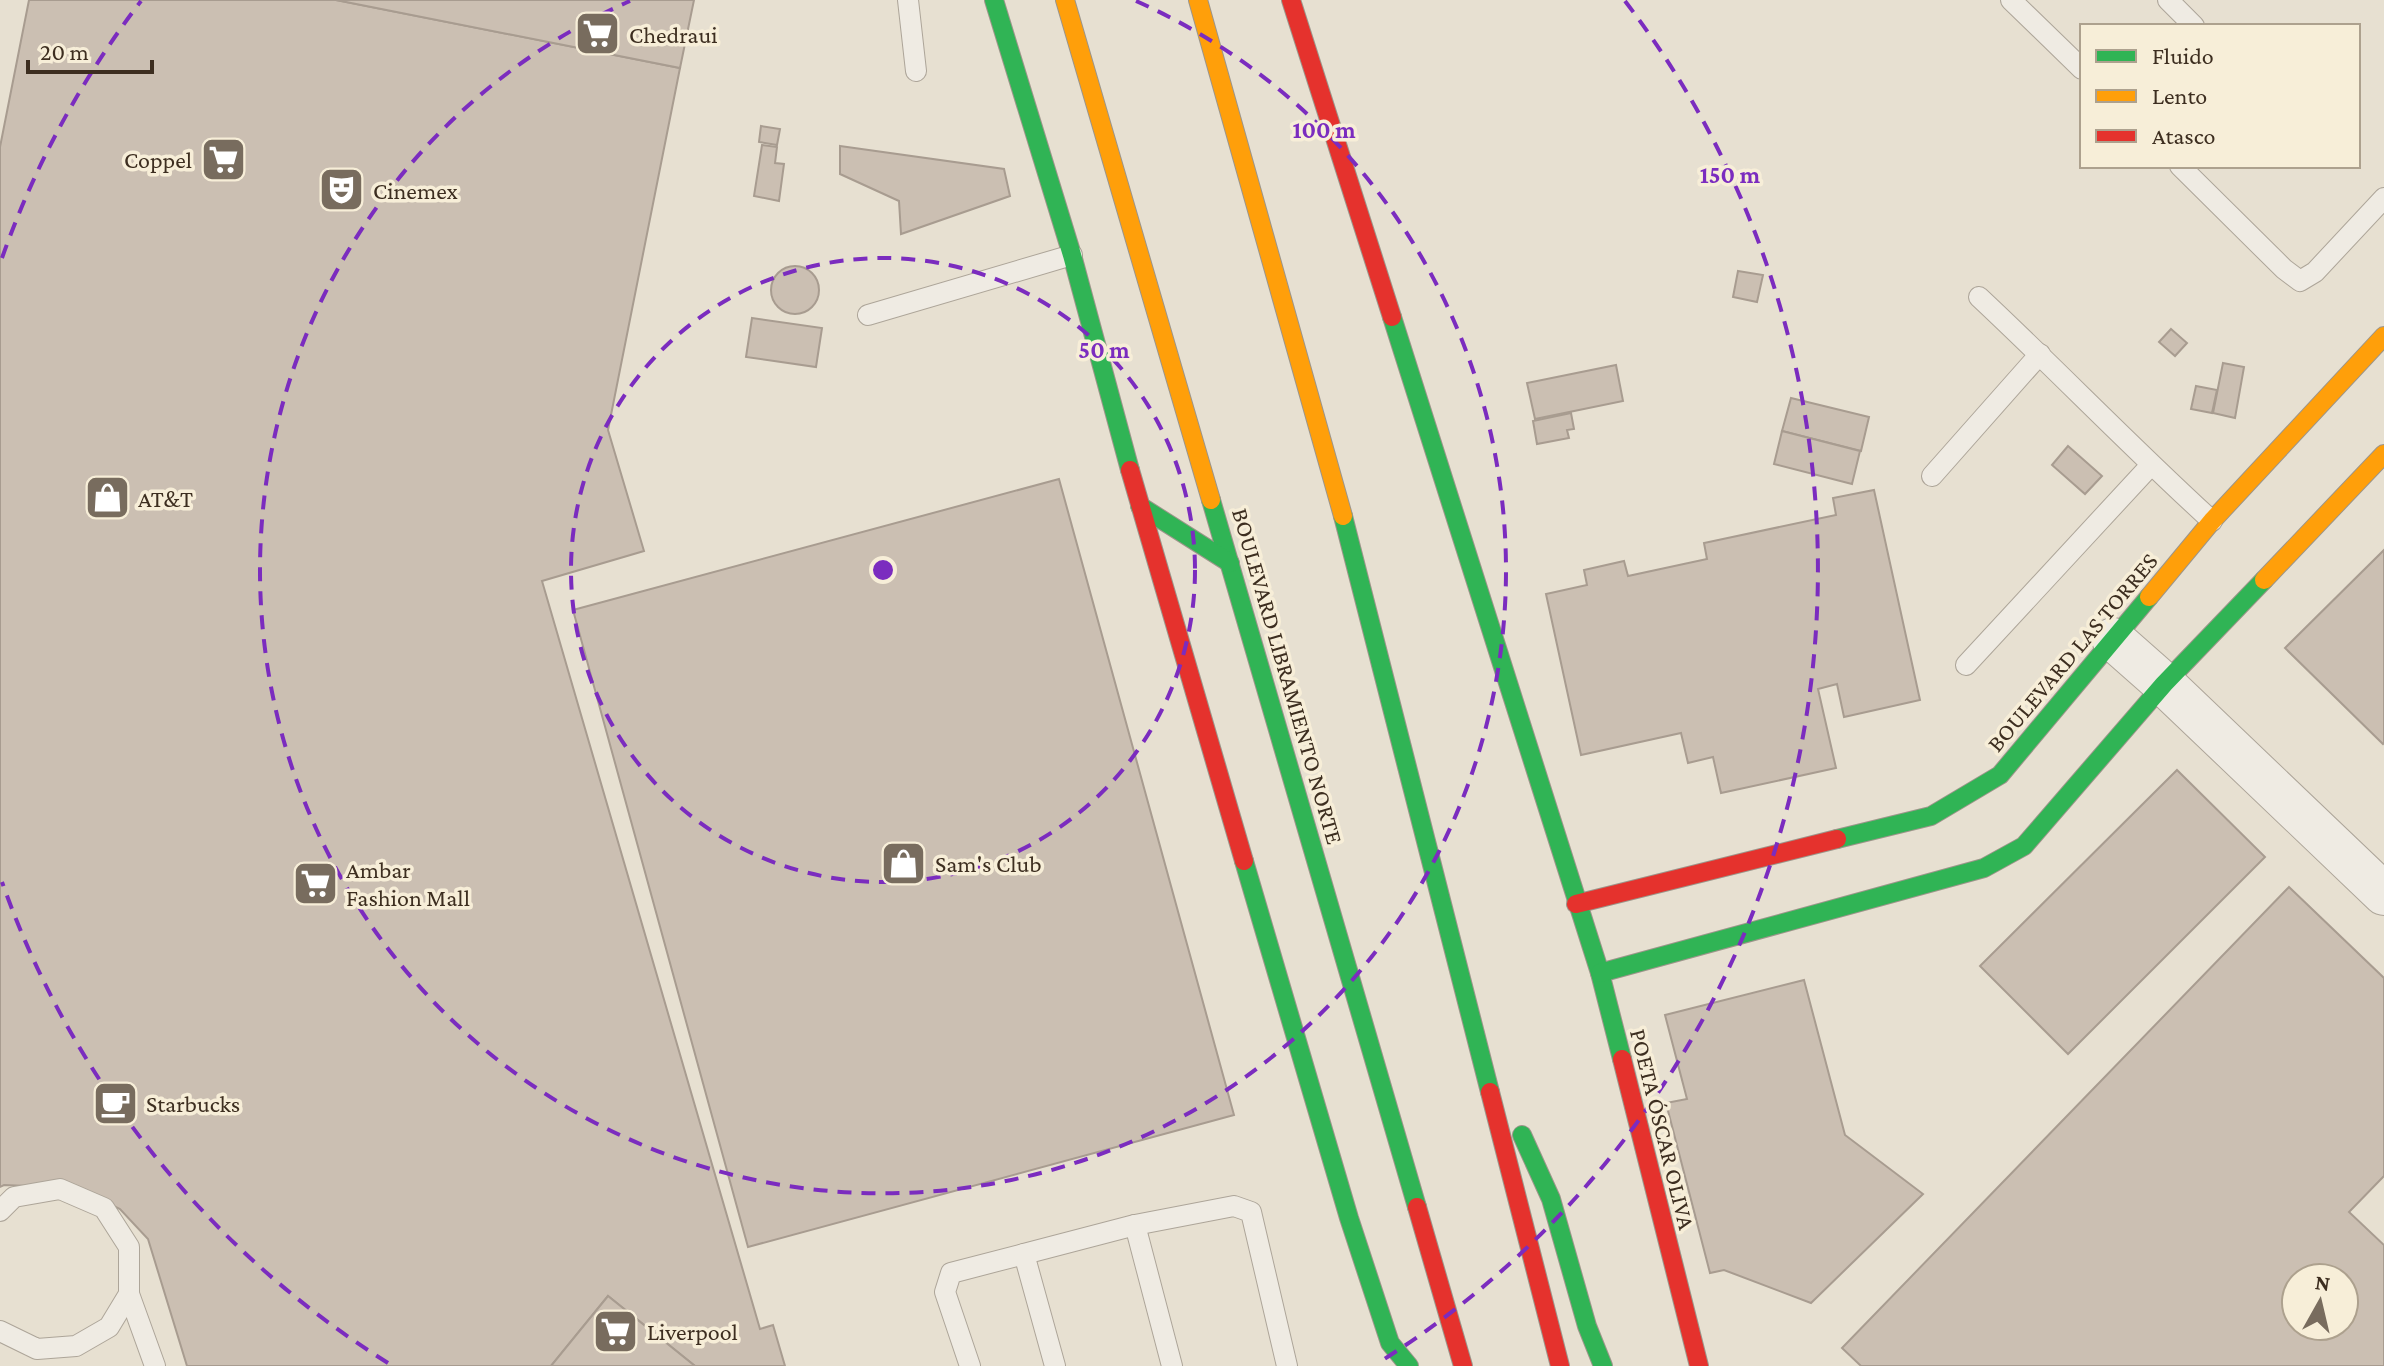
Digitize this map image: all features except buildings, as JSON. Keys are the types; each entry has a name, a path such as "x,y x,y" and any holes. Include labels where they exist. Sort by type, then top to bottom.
{"main road":[{"path":"994,0 1072,255 1140,506 1349,1218 1390,1343 1409,1366"},
{"name":"BOULEVARD LIBRAMIENTO NORTE","path":"1065,0 1463,1366"},
{"path":"1198,0 1328,457 1560,1366"},
{"name":"POETA ÓSCAR OLIVA","path":"1291,0 1600,973 1699,1366"},
{"name":"BOULEVARD LAS TORRES","path":"1576,904 1931,816 2000,775 2212,521 2384,336"},
{"path":"1600,973 1984,868 2024,846 2164,684 2384,454"},
{"path":"1140,506 1230,563"},
{"path":"1470,1017 1551,1199 1587,1326 1603,1366"}],"street":[{"path":"2113,639 2384,894"}],"lane":[{"path":"908,0 916,71"},
{"path":"2011,0 2080,67"},
{"path":"2168,0 2192,24"},
{"path":"2182,168 2284,269 2300,281 2315,272 2384,198"},
{"path":"868,315 1072,255"},
{"path":"1979,297 2212,521"},
{"path":"1932,476 2040,354"},
{"path":"1966,665 2151,465"},
{"path":"0,1211 14,1197 60,1189 104,1208 129,1247 129,1294 155,1366"},
{"path":"970,1366 945,1292 951,1273 1135,1225 1234,1206 1251,1212 1287,1366"},
{"path":"1135,1225 1172,1366"},
{"path":"1024,1254 1055,1366"},
{"path":"0,1331 37,1349 76,1346 109,1327 129,1294"},
{"path":"24,1366 37,1349"}],"traffic: fast":[{"path":"994,0 1072,255 1130,470"},
{"path":"1392,317 1600,973 1622,1059"},
{"path":"1211,500 1417,1207"},
{"path":"1140,506 1230,563"},
{"path":"1343,516 1490,1092"},
{"path":"1600,973 1984,868 2024,846 2164,684 2264,580"},
{"path":"1837,839 1931,816 2000,775 2149,597"},
{"path":"1244,861 1349,1218 1390,1343 1409,1366"},
{"path":"1522,1135 1551,1199 1587,1326 1603,1366"}],"traffic: slow":[{"path":"1065,0 1211,500"},
{"path":"1198,0 1343,516"},
{"path":"2149,597 2212,521 2384,336"},
{"path":"2264,580 2384,454"}],"traffic: jam":[{"path":"1291,0 1392,317"},
{"path":"1130,470 1244,861"},
{"path":"1576,904 1837,839"},
{"path":"1622,1059 1699,1366"},
{"path":"1490,1092 1560,1366"},
{"path":"1417,1207 1463,1366"}],"place":[{"name":"Chedraui","path":"598,34"},
{"name":"Coppel","path":"223,159"},
{"name":"Cinemex","path":"342,190"},
{"name":"AT&T","path":"107,498"},
{"name":"Sam's Club","path":"904,863"},
{"name":"Ambar Fashion Mall","path":"315,883"},
{"name":"Starbucks","path":"115,1103"},
{"name":"Liverpool","path":"616,1331"}]}
